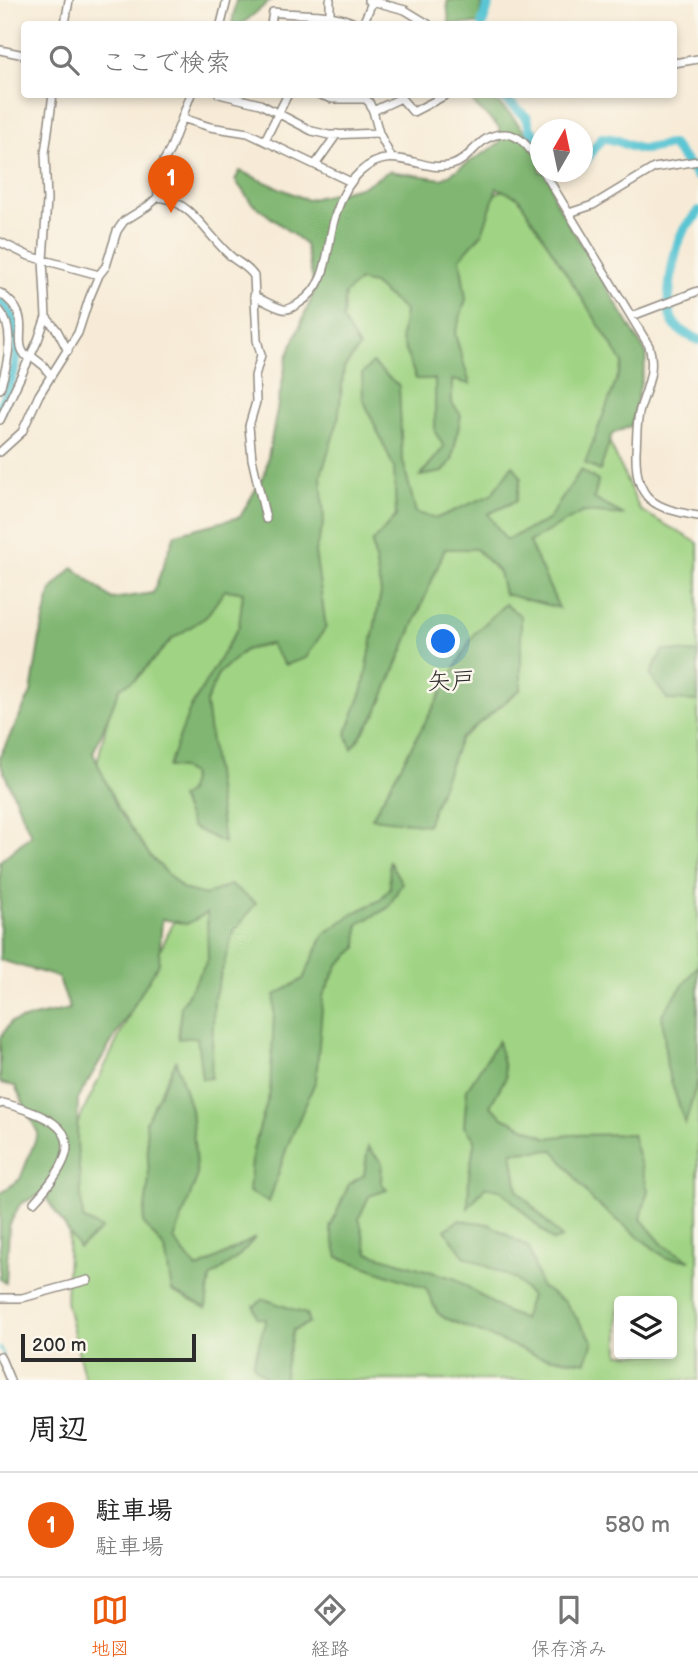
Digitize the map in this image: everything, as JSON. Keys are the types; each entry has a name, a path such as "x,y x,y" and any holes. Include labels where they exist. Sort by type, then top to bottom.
{"street":[{"path":"66,21 69,0"},
{"path":"222,21 227,0"},
{"path":"330,0 330,15"},
{"path":"364,21 371,1 405,10 423,21"},
{"path":"272,21 273,12 306,16 330,15 350,21"},
{"path":"0,50 21,54"},
{"path":"677,62 698,59"},
{"path":"0,420 46,317 43,260 47,200 45,153 52,98"},
{"path":"158,197 157,173 170,150 190,98"},
{"path":"240,98 279,112 312,131 337,134 379,133"},
{"path":"265,140 286,98"},
{"path":"329,98 346,98"},
{"path":"363,98 369,102 379,133 391,157"},
{"path":"373,111 401,98 413,112 441,98"},
{"path":"182,118 210,127 248,133 351,182"},
{"path":"315,165 337,134"},
{"path":"254,296 283,309 290,309 304,301 316,287 326,264 337,210 351,182 369,166 391,157 439,166 453,165 486,139 497,135 510,134 523,142 530,151"},
{"path":"569,213 604,199 654,168 696,162"},
{"path":"550,182 649,346 653,363 652,375 638,420 637,478 646,495 665,510 698,516"},
{"path":"0,452 22,432 83,323 89,299 99,275 106,266 117,231 124,221 158,197 170,198 186,209 233,258 249,268 254,276 257,340 261,355 255,376 256,402 249,426 252,459 266,519"},
{"path":"0,242 17,252 99,275"},
{"path":"632,316 698,291"},
{"path":"0,293 12,301 19,313 21,349 28,358 44,366 51,376"},
{"path":"0,311 6,318 7,359 0,389"},
{"path":"46,317 57,330 68,351"},
{"path":"7,359 28,358"},
{"path":"0,1104 19,1107 56,1124 66,1138 65,1162 56,1178 34,1202"},
{"path":"0,1298 22,1298 88,1280"},
{"path":"0,1356 10,1380"}],"green space":[{"path":"236,0 271,0 246,21 232,21"},
{"path":"447,0 483,0 480,21 449,21"},
{"path":"470,98 492,98 511,115 530,139 530,182 551,182 554,199 647,355 631,426 612,434 600,471 585,463 623,363 518,197 497,188 482,234 460,258 466,299 455,334 470,384 452,380 452,403 461,415 452,460 443,472 420,476 444,447 435,432 435,379 416,379 401,338 405,311 373,284 359,281 345,294 343,320 359,348 344,368 338,421 321,475 324,522 315,552 326,627 306,658 285,665 270,644 245,650 218,674 206,703 224,843 192,827 180,798 188,792 192,775 181,768 168,767 190,709 239,626 243,592 225,590 206,617 172,639 136,679 120,688 93,753 118,809 151,857 183,889 205,895 230,885 256,903 233,933 214,998 211,1078 202,1079 197,1037 178,1039 181,1006 208,960 207,913 187,924 162,919 159,963 78,1098 77,1142 83,1219 102,1229 79,1248 43,1193 20,1204 9,1226 6,1283 0,1279 0,1194 20,1179 38,1133 15,1086 0,1083 0,1038 11,1022 70,1009 58,977 0,960 0,861 31,835 0,763 0,756 31,693 51,590 73,567 112,599 153,593 175,534 240,517 265,473 287,357 315,290 305,244 251,202 235,180 240,171 307,200 364,186 389,171 442,179 500,143 499,127"},
{"path":"518,184 629,363 604,430 640,510 698,543 698,1380 85,1380 66,1301 73,1133 178,913 90,793 123,654 235,569 352,254"},
{"path":"372,363 399,386 402,457 416,513 437,518 491,495 513,465 521,477 516,501 488,514 506,540 548,520 581,470 598,481 594,499 624,515 583,512 529,542 559,608 504,594 499,572 476,549 445,549 377,712 352,749 346,734 363,689 381,592 372,543 396,516 394,468 363,399 362,374"},
{"path":"505,604 521,616 521,689 460,739 427,825 372,818 474,634"},
{"path":"663,650 698,653 698,701 668,700 650,675"},
{"path":"389,861 402,883 388,908 358,924 357,948 338,965 323,996 316,1080 287,1147 269,1202 249,1192 253,1150 270,1092 275,995 303,979 324,934 354,913 380,900 390,888"},
{"path":"698,965 698,1079 685,1124 667,1068 662,1014"},
{"path":"498,1041 506,1077 490,1106 503,1117 547,1138 632,1134 648,1190 641,1219 663,1245 690,1260 666,1258 593,1201 554,1150 512,1152 518,1191 562,1238 553,1241 500,1189 485,1187 468,1208 469,1174 475,1139 464,1127 467,1089"},
{"path":"176,1061 191,1109 197,1177 174,1240 197,1269 255,1238 237,1258 210,1278 206,1308 172,1291 165,1249 143,1223 149,1179 146,1121"},
{"path":"368,1147 382,1163 381,1182 387,1190 369,1196 359,1218 368,1253 456,1279 504,1311 523,1319 531,1296 515,1279 464,1256 445,1230 459,1220 489,1224 529,1248 541,1287 565,1302 593,1341 586,1362 538,1356 445,1318 437,1312 426,1288 338,1257 330,1228 349,1184 364,1175"},
{"path":"264,1299 306,1314 309,1323 293,1330 285,1380 269,1380 253,1365 266,1319 257,1318 254,1306"}],"waterway":[{"path":"483,21 490,0"},
{"path":"504,98 527,118 530,129"},
{"path":"593,150 602,138 642,149 672,145 698,177"},
{"path":"698,211 685,228 677,247 669,300 674,324 698,340"},
{"path":"0,301 10,312 17,339 14,369 0,411"},
{"path":"0,1347 4,1356"}],"place":[{"name":"駐車場","path":"171,213"}],"district":[{"name":"矢戸","path":"451,681"}]}
